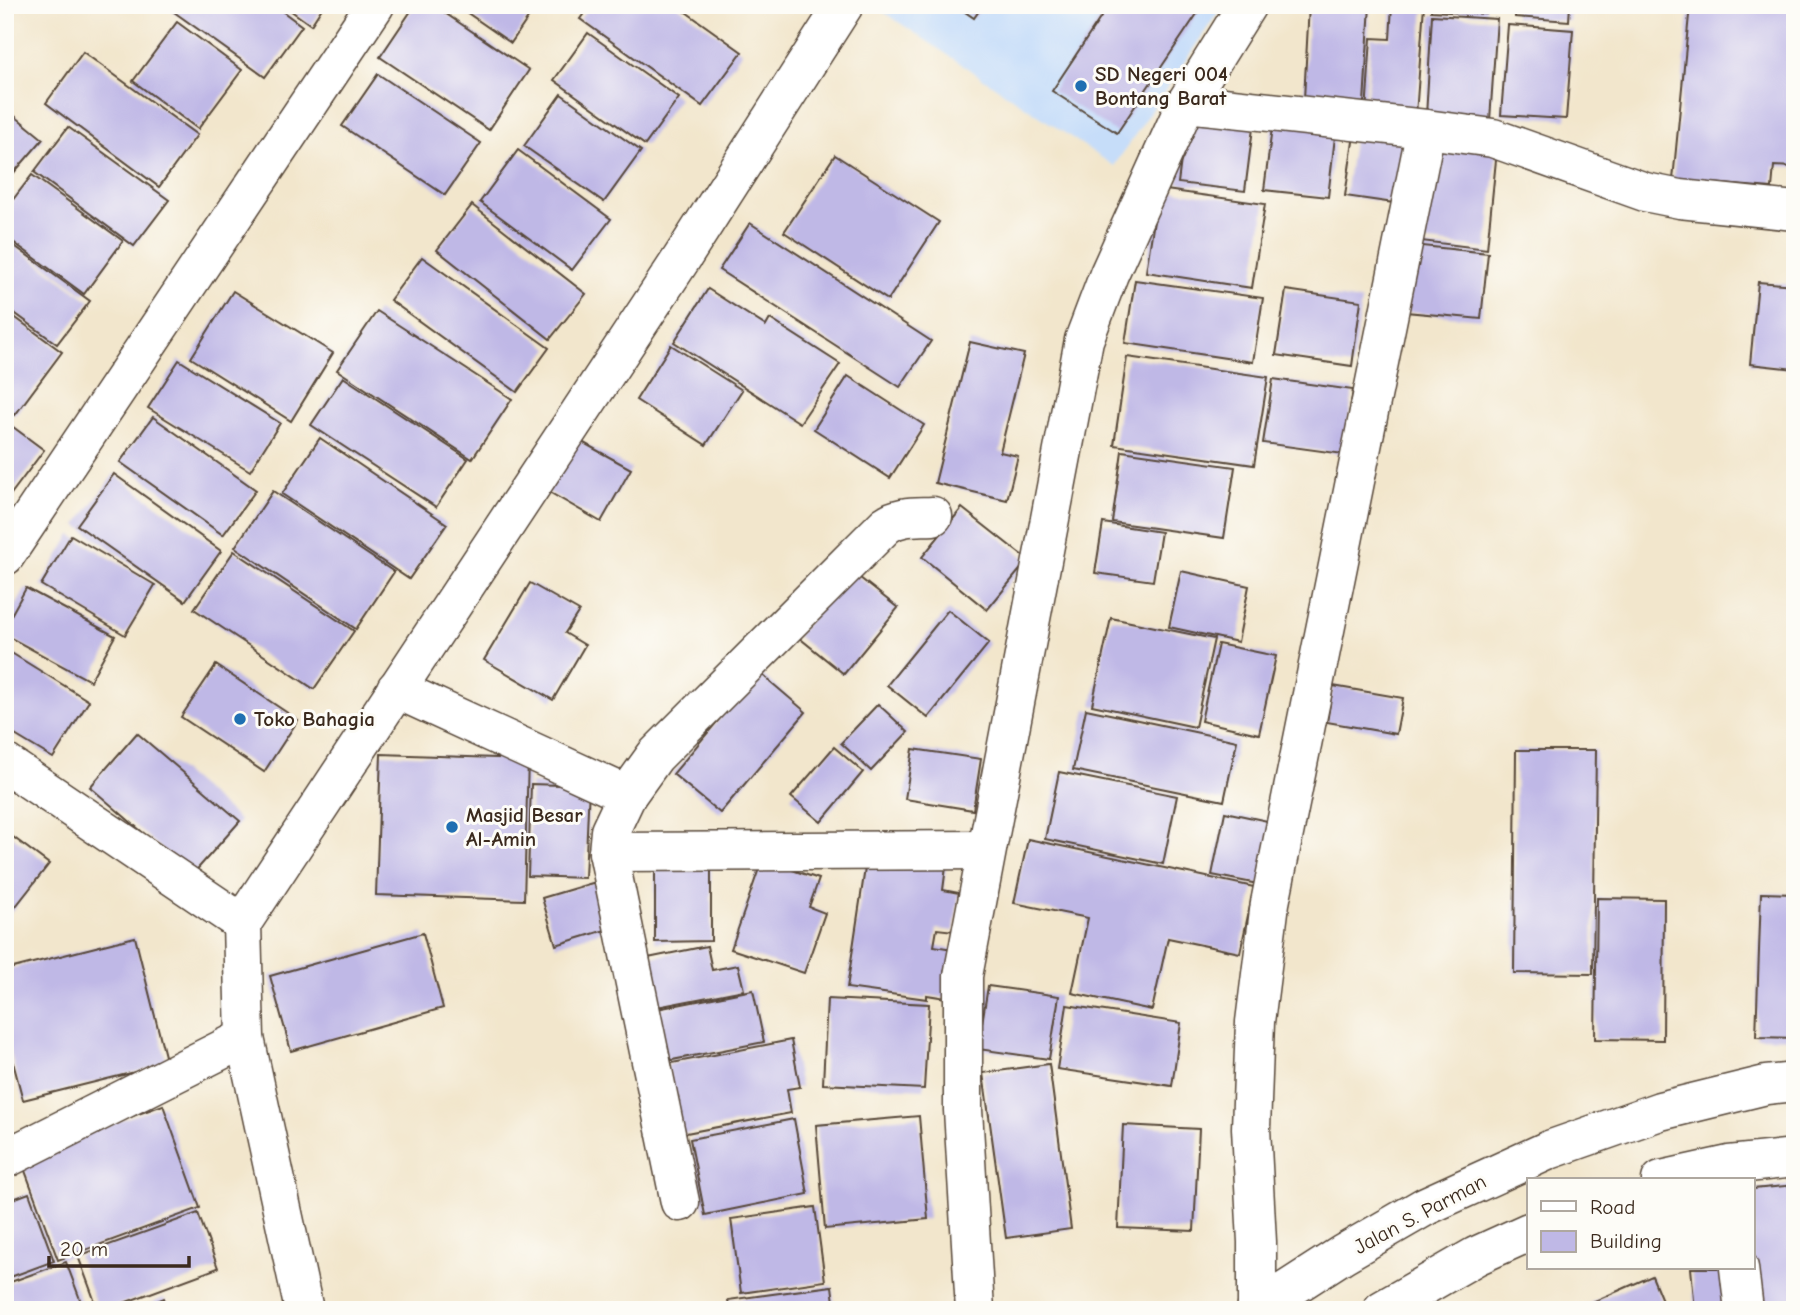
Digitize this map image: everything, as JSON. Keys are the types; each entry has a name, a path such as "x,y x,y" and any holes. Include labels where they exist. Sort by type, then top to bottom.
{"street":[{"path":"5,556 375,5"},
{"path":"304,1310 245,1038 242,922 682,258 844,5"},
{"path":"975,1310 962,1110 963,976 1084,340 1109,274 1186,103 1247,5"},
{"path":"1186,103 1493,138 1645,192 1795,211"},
{"path":"1256,1309 1257,1242 1251,1128 1255,1022 1270,903 1426,129"},
{"path":"680,1202 621,921 608,852 610,831 627,795 655,757 886,526 894,520 906,517 933,516"},
{"path":"396,689 627,795"},
{"path":"5,763 242,922"},
{"path":"608,852 986,850"},
{"path":"5,1159 245,1038"},
{"name":"Jalan S. Parman","path":"1256,1309 1426,1206 1549,1150 1660,1111 1766,1084 1795,1082"},
{"path":"1681,1178 1730,1173 1795,1158"},
{"path":"1382,1310 1476,1256 1527,1233"},
{"path":"1739,1270 1744,1310"}],"shaded area":[{"name":"SD Negeri 004 Bontang Barat","path":"873,5 1223,5 1114,166"}],"building":[{"path":"274,5 302,26 265,77 167,7"},
{"path":"283,5 324,5 311,25"},
{"path":"415,5 433,5 529,70 489,130 380,57"},
{"path":"456,5 537,5 511,43"},
{"path":"590,5 676,5 742,52 702,106 580,19"},
{"path":"955,5 983,5 974,18"},
{"path":"1109,5 1203,5 1117,133 1052,91"},
{"path":"1309,5 1370,5 1364,103 1304,99"},
{"path":"1392,5 1424,5 1416,115 1366,113 1371,38 1390,39"},
{"path":"1431,5 1486,5 1486,14 1431,11"},
{"path":"1515,5 1570,5 1569,21 1515,17"},
{"path":"1690,5 1795,5 1795,167 1774,166 1772,188 1673,180"},
{"path":"1432,15 1497,19 1490,120 1426,116"},
{"path":"177,22 242,70 198,129 133,81"},
{"path":"1508,25 1573,30 1566,119 1501,115"},
{"path":"588,33 679,98 645,145 554,80"},
{"path":"83,52 197,135 159,187 46,103"},
{"path":"378,74 481,143 445,195 342,126"},
{"path":"561,94 641,151 604,202 524,146"},
{"path":"5,108 43,139 5,183"},
{"path":"1187,112 1254,120 1245,191 1178,183"},
{"path":"1273,120 1336,128 1328,197 1264,190"},
{"path":"68,127 169,200 134,246 34,172"},
{"path":"1355,128 1410,136 1401,204 1345,196"},
{"path":"1432,143 1497,150 1487,249 1421,241"},
{"path":"518,150 611,219 572,270 480,202"},
{"path":"835,155 939,222 888,300 784,232"},
{"path":"32,175 123,241 84,294 5,236 5,210"},
{"path":"1159,189 1265,204 1252,288 1146,272"},
{"path":"472,205 586,294 550,339 437,250"},
{"path":"750,223 931,341 900,387 719,270"},
{"path":"5,239 90,301 57,344 5,306"},
{"path":"1413,245 1488,253 1481,319 1406,312"},
{"path":"422,257 549,348 517,392 390,300"},
{"path":"1135,280 1263,298 1253,362 1125,343"},
{"path":"1758,282 1795,285 1795,369 1750,364"},
{"path":"708,289 766,326 770,319 840,364 800,423 674,342"},
{"path":"1286,290 1361,301 1352,366 1276,355"},
{"path":"233,291 333,353 291,421 191,358"},
{"path":"5,310 62,352 15,415 5,408"},
{"path":"377,311 512,399 472,459 337,370"},
{"path":"970,342 1024,354 1000,452 1018,456 1007,500 935,483"},
{"path":"671,345 742,390 706,445 636,400"},
{"path":"1127,357 1268,377 1254,465 1114,445"},
{"path":"179,360 280,423 250,471 148,408"},
{"path":"848,376 924,425 890,478 814,429"},
{"path":"343,377 468,459 436,507 311,425"},
{"path":"1273,379 1353,390 1343,454 1263,443"},
{"path":"153,417 256,490 223,535 120,462"},
{"path":"5,421 44,450 8,498 5,495"},
{"path":"571,436 631,469 601,522 542,488"},
{"path":"320,438 447,524 409,579 282,494"},
{"path":"1122,451 1235,467 1224,538 1112,522"},
{"path":"114,474 221,551 185,601 77,525"},
{"path":"273,491 394,572 356,629 235,547"},
{"path":"962,508 1028,560 987,610 922,557"},
{"path":"1103,523 1161,532 1153,581 1095,573"},
{"path":"71,535 155,585 125,635 41,585"},
{"path":"234,551 354,631 314,689 194,609"},
{"path":"850,570 898,608 844,674 797,636"},
{"path":"1181,571 1249,586 1238,642 1169,627"},
{"path":"530,583 579,611 565,633 585,645 553,700 484,660"},
{"path":"26,588 115,636 90,681 5,635 5,626"},
{"path":"948,610 989,643 928,718 887,685"},
{"path":"1111,618 1214,639 1195,727 1092,705"},
{"path":"1218,644 1276,656 1259,734 1201,721"},
{"path":"5,649 89,701 53,758 5,729"},
{"name":"Toko Bahagia","path":"216,665 298,720 264,772 181,717"},
{"path":"759,672 806,712 720,813 673,774"},
{"path":"1333,686 1403,698 1396,734 1327,722"},
{"path":"878,704 908,732 871,771 841,743"},
{"path":"1086,709 1237,741 1224,801 1073,770"},
{"path":"137,733 240,821 192,875 90,787"},
{"path":"834,747 863,772 821,822 791,797"},
{"path":"913,749 981,759 973,810 905,799"},
{"path":"1516,750 1596,750 1593,974 1514,973"},
{"name":"Masjid Besar Al-Amin","path":"381,754 528,759 524,900 376,895"},
{"path":"1059,772 1177,796 1163,864 1045,839"},
{"path":"531,784 589,786 585,878 528,876"},
{"path":"1225,812 1277,823 1263,885 1212,875"},
{"path":"5,831 49,864 5,920"},
{"path":"1028,839 1254,887 1240,953 1168,938 1152,1010 1072,993 1088,918 1014,903"},
{"path":"867,855 946,867 943,890 959,893 954,931 937,929 934,946 953,949 946,998 927,995 927,999 847,988"},
{"path":"655,860 711,860 711,941 655,942"},
{"path":"762,860 819,879 809,907 825,913 804,973 731,949"},
{"path":"599,881 612,928 556,945 542,898"},
{"path":"1761,893 1795,894 1795,1038 1756,1037"},
{"path":"1597,898 1664,899 1663,1040 1595,1039"},
{"path":"423,933 443,1008 291,1051 270,976"},
{"path":"135,937 167,1064 23,1100 5,1032 5,970"},
{"path":"707,946 712,970 738,965 744,990 652,1008 643,959"},
{"path":"988,986 1059,996 1049,1059 978,1049"},
{"path":"753,990 764,1042 662,1062 652,1010"},
{"path":"827,999 929,1004 924,1089 823,1084"},
{"path":"1067,1005 1181,1023 1172,1086 1057,1069"},
{"path":"791,1040 800,1087 787,1089 791,1113 681,1134 667,1064"},
{"path":"1049,1064 1071,1229 1006,1238 983,1073"},
{"path":"163,1105 200,1208 58,1260 20,1157"},
{"path":"919,1116 928,1219 825,1229 816,1125"},
{"path":"794,1119 808,1194 705,1215 690,1139"},
{"path":"1123,1125 1199,1129 1194,1231 1118,1228"},
{"path":"1795,1185 1795,1310 1756,1310 1753,1270 1755,1189"},
{"path":"29,1193 54,1261 5,1279 5,1202"},
{"path":"815,1207 825,1281 741,1293 731,1219"},
{"path":"198,1213 218,1268 105,1310 98,1310 78,1256"},
{"path":"66,1262 84,1310 5,1310 5,1284"},
{"path":"1691,1270 1731,1270 1735,1310 1695,1310"},
{"path":"1652,1276 1666,1310 1574,1310 1618,1291"},
{"path":"832,1286 835,1310 730,1310 728,1300"},
{"path":"164,1298 168,1310 136,1310"}],"place":[{"name":"SD Negeri 004 Bontang Barat","path":"1081,86"},
{"name":"Toko Bahagia","path":"240,719"},
{"name":"Masjid Besar Al-Amin","path":"452,827"}]}
